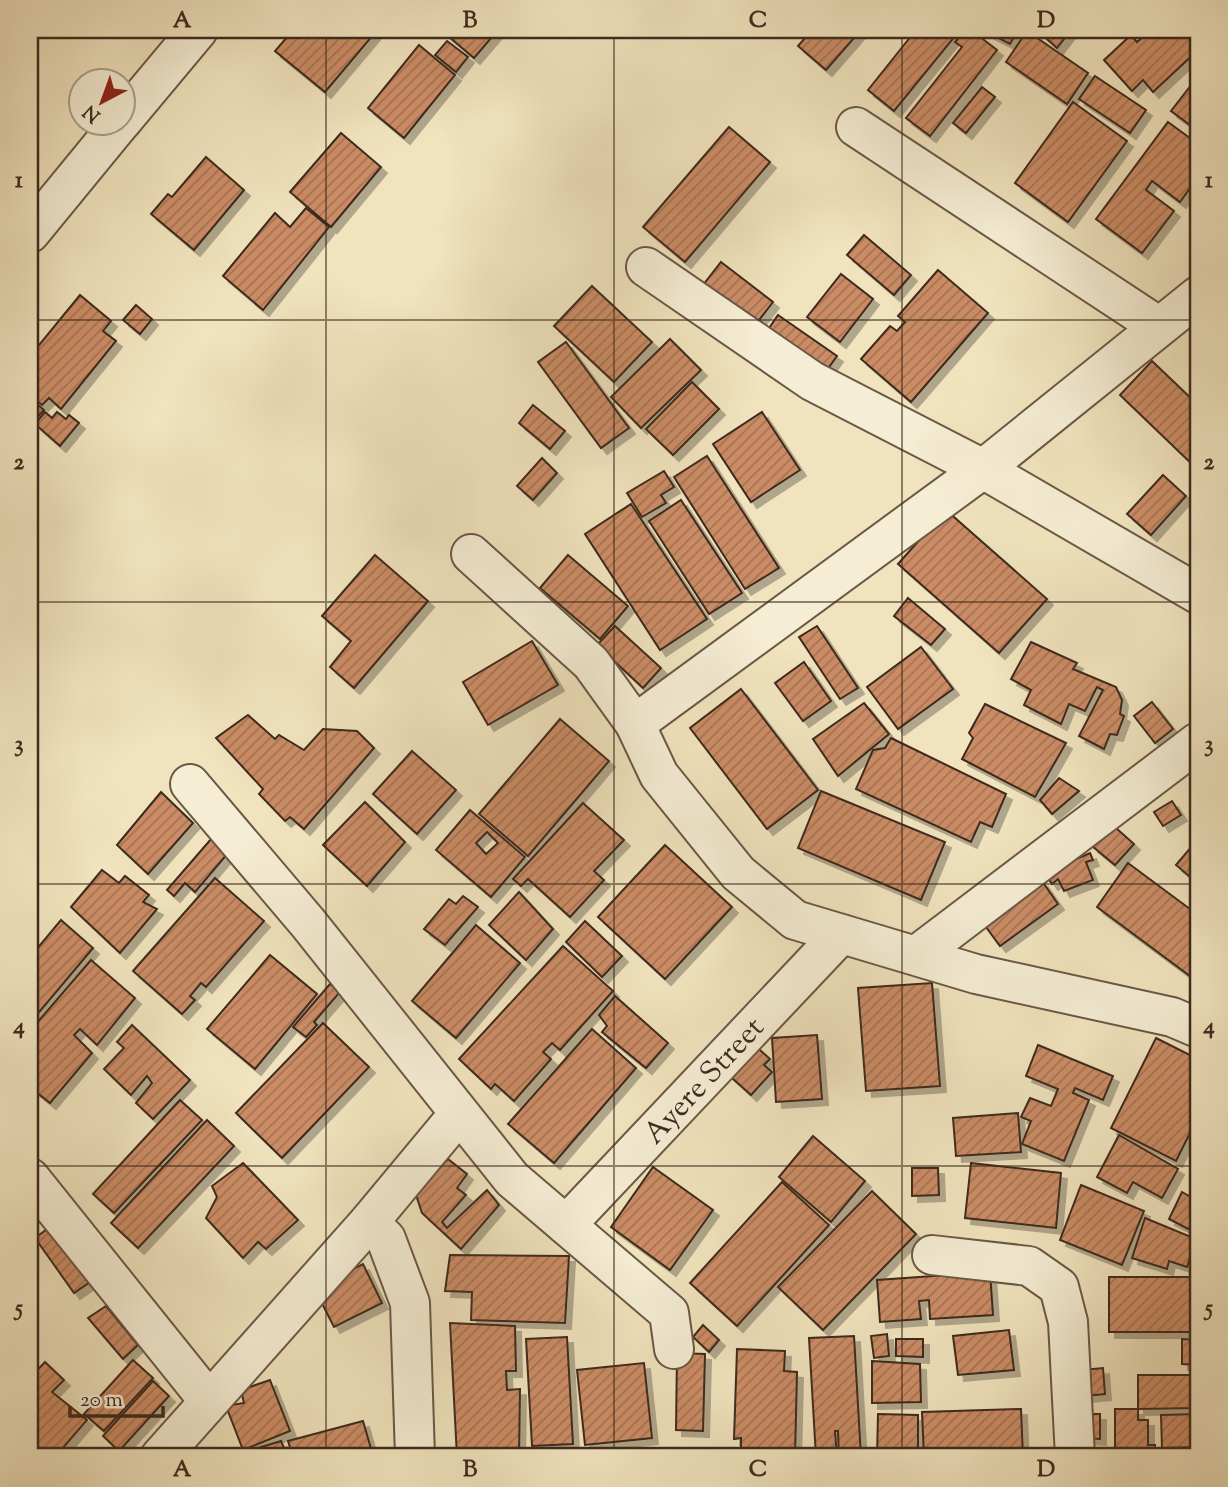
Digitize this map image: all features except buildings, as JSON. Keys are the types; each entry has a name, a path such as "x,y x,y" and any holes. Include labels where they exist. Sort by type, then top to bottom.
{"street":[{"path":"136,105 198,30"},
{"path":"856,127 1158,326"},
{"path":"30,233 110,136"},
{"path":"646,267 812,381 983,469 1198,594"},
{"path":"635,724 983,469 1198,296"},
{"path":"471,554 591,663 635,724 659,775 738,873 795,920 976,974 1172,1017 1198,1028"},
{"path":"917,955 1198,742"},
{"path":"190,784 309,923 458,1115 512,1179 669,1313 674,1349"},
{"name":"Ayere Street","path":"566,1225 841,934"},
{"path":"160,1457 369,1222 458,1115"},
{"path":"30,1178 209,1401"},
{"path":"369,1222 386,1239 410,1303 415,1457"},
{"path":"932,1255 1029,1266 1059,1287 1068,1322 1075,1457"}]}
